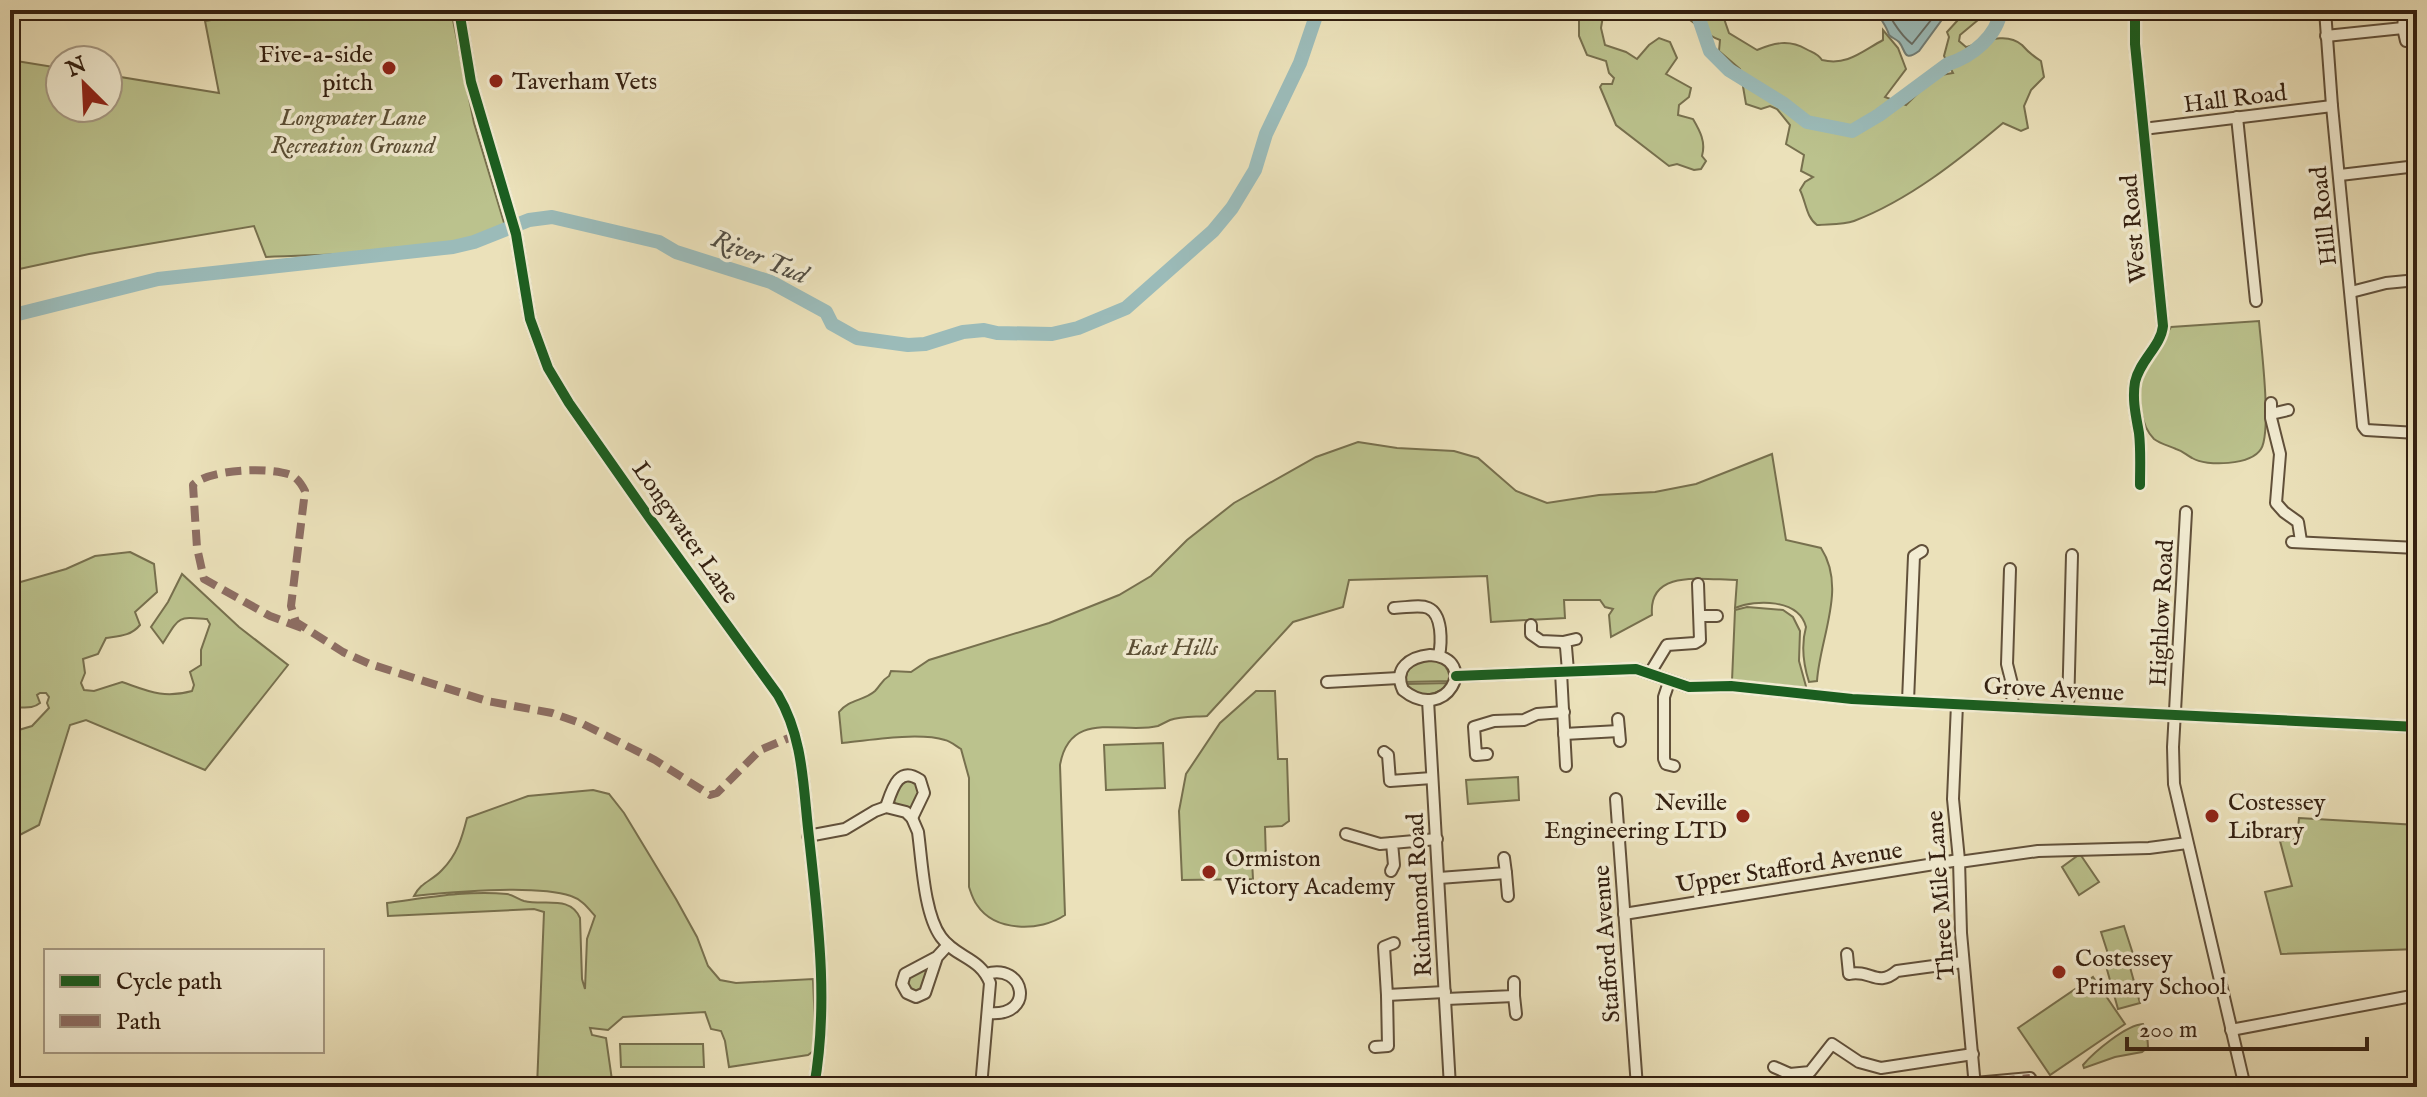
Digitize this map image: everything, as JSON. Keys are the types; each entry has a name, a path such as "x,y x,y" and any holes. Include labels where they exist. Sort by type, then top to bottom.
{"street":[{"path":"71,10 114,14 115,10"},
{"name":"Longwater Lane","path":"459,10 471,82 516,234 534,334 558,386 787,710 799,748 822,980 815,1087"},
{"name":"West Road","path":"2135,10 2135,44 2163,326 2162,334 2141,363 2135,382 2140,485"},
{"name":"Hill Road","path":"2325,10 2351,292 2357,419 2366,430 2417,433"},
{"path":"2326,36 2404,23 2406,41"},
{"name":"Hall Road","path":"2143,129 2332,106"},
{"path":"2237,117 2256,301"},
{"path":"2340,175 2417,166"},
{"path":"2351,292 2386,283 2417,280"},
{"path":"2288,410 2271,408 2280,454 2276,503 2298,522 2296,542 2417,548"},
{"name":"Highlow Road","path":"2186,512 2174,784 2245,1087"},
{"path":"1908,701 1914,556 1922,551"},
{"path":"2068,710 2078,568 2072,555"},
{"path":"2010,569 2007,664 2013,688 2012,706"},
{"path":"1456,676 1636,669 1650,673 1667,645 1700,640 1698,584"},
{"path":"1394,608 1426,607 1434,610 1438,615 1440,632 1439,655"},
{"path":"1701,616 1717,616"},
{"path":"1531,625 1531,634 1541,641 1576,639"},
{"path":"1563,642 1566,647 1566,766"},
{"path":"1439,655 1451,663 1456,676 1451,691 1428,700 1411,696 1403,690 1399,678 1404,665 1414,658 1439,655"},
{"name":"Grove Avenue","path":"1650,673 1689,687 1731,686 1814,696 2417,727"},
{"path":"1327,682 1399,678"},
{"path":"1669,682 1664,697 1664,759 1666,764 1674,766"},
{"name":"Richmond Road","path":"1428,700 1450,1087"},
{"name":"Three Mile Lane","path":"1957,704 1953,799 1963,962 1975,1085 2030,1078"},
{"path":"1477,755 1474,727 1494,721 1524,720 1537,714 1564,712"},
{"path":"1564,734 1619,736 1618,719"},
{"path":"1384,752 1388,755 1390,781 1432,778"},
{"path":"886,807 898,779 905,775 913,776 920,780 924,793 912,818"},
{"name":"Stafford Avenue","path":"1616,799 1637,1087"},
{"path":"808,836 845,829 886,807 898,809 912,818 918,832 932,915 939,935 948,945 979,964 990,983 981,1087"},
{"path":"1346,834 1380,844 1437,839"},
{"path":"1391,871 1394,865 1392,843"},
{"name":"Upper Stafford Avenue","path":"1624,914 2038,851 2167,847 2187,843"},
{"path":"1504,858 1508,896"},
{"path":"1439,878 1506,873"},
{"path":"937,957 948,945"},
{"path":"1375,1047 1388,1052 1383,945"},
{"path":"1847,954 1849,974 1863,972 1878,979 1889,978 1897,971 1963,962"},
{"path":"986,974 999,972 1013,977 1020,987 1019,1002 1012,1010 989,1013"},
{"path":"1514,982 1516,1014"},
{"path":"1387,995 1514,996"},
{"path":"2231,1030 2417,995"},
{"path":"1774,1067 1790,1074 1810,1072 1835,1039 1859,1062 1881,1068 1973,1054"}],"green space":[{"name":"Longwater Lane Recreation Ground","path":"251,10 451,10 474,123 505,226 448,243 388,252 266,257 254,226 10,271 10,60 44,65 44,124 124,124 124,78 219,93 205,21 241,15"},
{"path":"1577,10 1604,10 1601,28 1605,45 1637,59 1659,38 1670,42 1677,58 1666,74 1691,88 1689,97 1679,105 1678,115 1693,119 1700,132 1702,156 1706,161 1701,169 1694,170 1677,164 1669,166 1616,125 1600,87 1602,84 1612,84 1614,78 1606,61 1587,55 1579,36"},
{"path":"1681,10 1721,10 1729,33 1757,50 1787,43 1815,53 1822,60 1831,61 1854,57 1883,40 1883,30 1898,48 1906,69 1885,97 1906,105 1935,76 1953,73 1944,56 1949,37 1947,32 1967,10 1990,10 1960,35 1959,41 1966,47 2002,38 2016,41 2041,61 2044,77 2031,90 2024,106 2028,128 2021,131 2003,123 1951,165 1894,202 1850,222 1817,225 1808,214 1800,190 1813,177 1801,171 1804,155 1786,144 1790,125 1777,109 1770,106 1761,109 1746,104 1740,69 1719,51 1720,40 1680,14"},
{"path":"2259,321 2266,407 2261,449 2239,461 2208,463 2154,439 2141,411 2141,381 2150,359 2171,327"},
{"name":"East Hills","path":"1358,442 1454,451 1478,458 1516,491 1547,503 1599,495 1655,492 1696,484 1772,454 1786,540 1821,548 1832,579 1830,613 1817,681 1809,682 1807,675 1803,647 1806,627 1802,618 1786,606 1776,604 1754,603 1735,608 1737,580 1695,579 1669,583 1659,590 1653,600 1652,615 1611,637 1609,615 1613,609 1605,607 1600,600 1564,600 1565,618 1491,622 1487,576 1349,580 1343,607 1293,622 1207,716 1179,718 1144,728 1086,730 1075,736 1066,747 1060,765 1065,915 1043,924 1018,926 1006,925 985,914 969,887 969,778 961,749 947,741 922,737 842,743 839,712 875,691 891,671 911,672 929,660 1049,623 1119,595 1151,576 1187,540 1234,503 1316,457"},
{"path":"130,552 154,564 157,592 135,612 140,625 136,629 106,638 98,654 83,659 85,673 81,683 84,690 94,691 122,682 164,694 192,691 194,685 190,672 201,665 201,650 210,624 207,619 180,620 163,643 151,627 182,574 239,627 288,665 205,770 86,720 70,725 39,825 10,840 10,747 16,742 12,732 32,726 49,708 49,697 46,693 40,693 37,695 40,703 10,709 10,585 66,569 95,556"},
{"path":"1747,607 1783,610 1793,617 1800,631 1799,661 1807,690 1732,681 1735,610"},
{"path":"1424,659 1443,664 1450,681 1405,682 1408,668"},
{"path":"1450,683 1428,694 1416,692 1406,684"},
{"path":"1256,691 1275,691 1278,759 1287,759 1289,821 1282,826 1265,827 1266,860 1252,860 1253,879 1182,880 1179,811 1186,774 1220,723"},
{"path":"1163,743 1165,788 1106,790 1104,745"},
{"path":"1518,777 1519,800 1468,804 1466,780"},
{"path":"904,780 913,780 920,788 914,807 910,809 895,804 894,800 895,790"},
{"path":"593,790 609,794 624,813 697,937 708,966 720,980 736,983 813,979 816,1049 808,1055 729,1067 721,1031 711,1029 705,1012 623,1017 608,1030 590,1028 592,1035 606,1038 613,1087 537,1087 544,912 534,909 388,916 387,903 462,894 507,894 524,901 570,906 580,918 585,989 587,939 595,916 575,897 537,890 414,896 452,858 467,818 528,796"},
{"path":"2299,818 2417,825 2417,949 2281,954 2265,892 2292,886 2280,841 2297,839"},
{"path":"2080,854 2099,882 2079,895 2062,867"},
{"path":"2124,926 2133,954 2110,960 2101,932"},
{"path":"2128,960 2140,1003 2118,1009 2106,966"},
{"path":"924,968 930,972 925,988 918,993 909,990 908,977"},
{"path":"2093,977 2125,1024 2050,1075 2018,1028"},
{"path":"2143,1024 2148,1047 2142,1052 2084,1068 2083,1065 2111,1040"},
{"path":"620,1044 703,1044 704,1067 621,1067"}],"water":[{"path":"1877,10 1949,10 1919,51 1907,56 1899,42 1889,35"}],"waterway":[{"name":"River Tud","path":"10,316 158,279 453,247 529,220 552,217 659,242 676,252 771,282 826,312 832,324 857,338 908,345 925,344 963,332 984,330 1052,334 1078,328 1126,308 1213,231 1232,208 1255,170 1266,134 1300,63 1318,10"},
{"name":"River Tud","path":"1696,10 1710,51 1729,70 1807,122 1852,131 1948,64 1975,50 1995,28 2001,10"}],"marked path":[{"path":"302,628 270,616 204,579 197,548 193,485 212,475 257,470 284,473 297,479 305,491 291,606 296,622 343,652 370,664 487,701 552,713 583,724 655,760 710,795 717,793 760,750 796,735"},
{"path":"1975,1083 2030,1078"}],"cycle path":[{"path":"459,10 471,82 516,234 530,319 548,368 651,520 778,695 793,729 803,782 820,962 821,1025 814,1087"},
{"path":"2135,10 2135,44 2163,326 2135,382 2140,485"},
{"path":"1456,676 1636,669 1689,687 1731,686 1852,699 2417,727"}],"place":[{"name":"Five-a-side pitch","path":"389,68"},
{"name":"Taverham Vets","path":"496,81"},
{"name":"Neville Engineering LTD","path":"1743,816"},
{"name":"Costessey Library","path":"2212,816"},
{"name":"Ormiston Victory Academy","path":"1209,872"},
{"name":"Costessey Primary School","path":"2059,972"}]}
